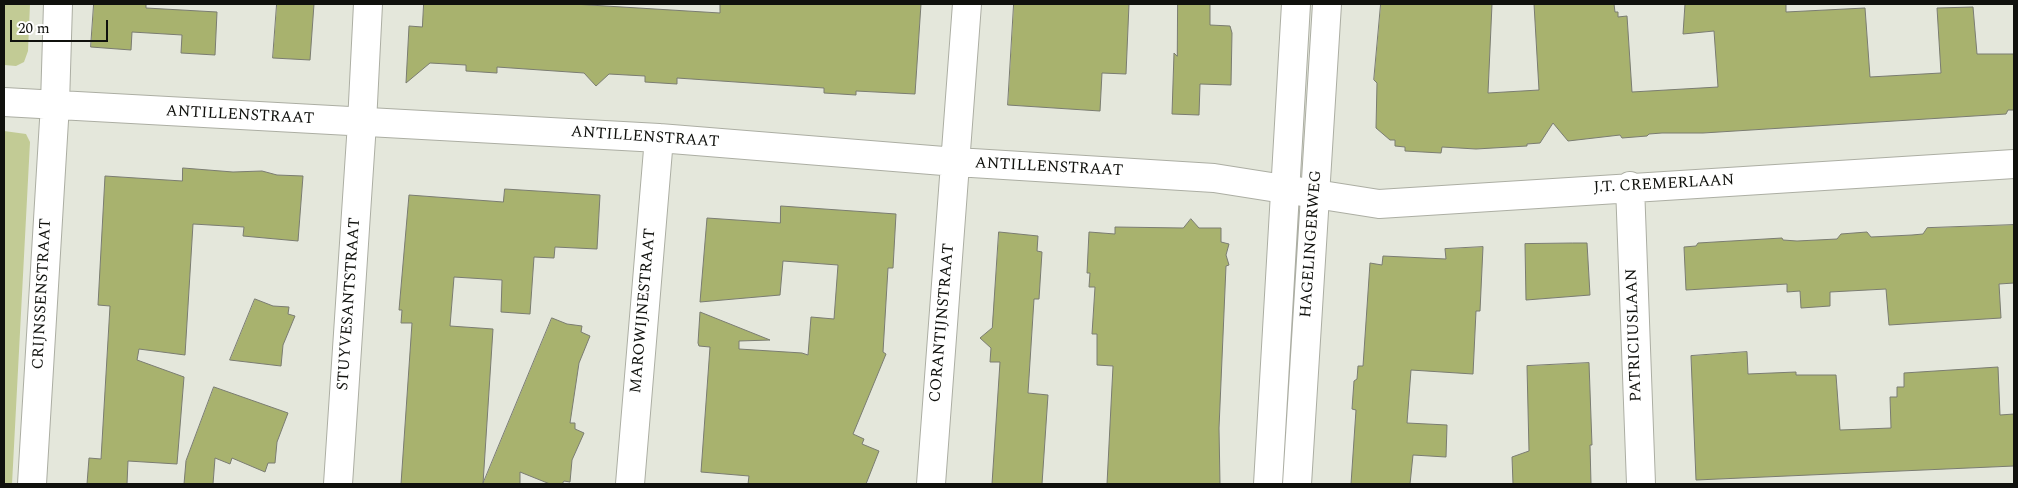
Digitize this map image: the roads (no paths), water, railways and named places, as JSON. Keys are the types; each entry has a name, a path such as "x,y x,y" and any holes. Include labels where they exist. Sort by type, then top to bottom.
{"street":[{"name":"CRIJNSSENSTRAAT","path":"32,484 55,104 58,4"},
{"name":"STUYVESANTSTRAAT","path":"338,484 368,4"},
{"name":"CORANTIJNSTRAAT","path":"931,484 967,4"},
{"name":"HAGELINGERWEG","path":"1268,484 1296,4"},
{"name":"HAGELINGERWEG","path":"1297,484 1327,4"},
{"name":"ANTILLENSTRAAT","path":"4,102 659,138 956,162 1214,178 1316,193"},
{"name":"MAROWIJNESTRAAT","path":"630,484 659,138"},
{"name":"J.T. CREMERLAAN","path":"1316,193 1379,204 1630,186 2014,164"},
{"name":"PATRICIUSLAAN","path":"1630,186 1641,484"}]}
